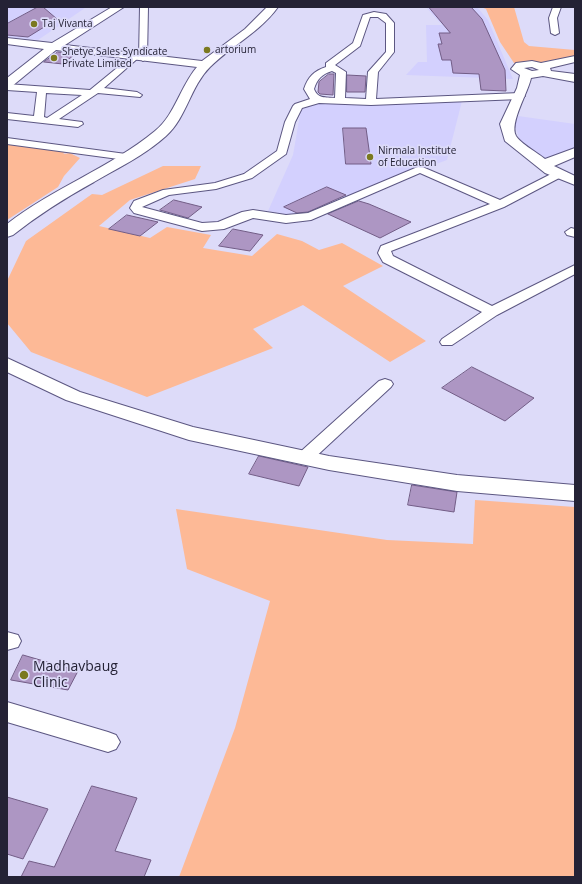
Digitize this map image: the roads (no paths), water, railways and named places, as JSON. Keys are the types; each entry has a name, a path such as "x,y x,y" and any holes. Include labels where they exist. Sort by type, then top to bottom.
{"main road":[{"path":"7,85 12,75 55,46 119,7"},
{"path":"7,232 24,217 126,157 161,133 171,121 196,74 204,65 246,34 273,7"},
{"path":"7,41 204,65"},
{"path":"542,69 575,59"},
{"path":"575,78 523,64 517,68 519,71 526,73 520,96 507,124 510,138 544,165 575,181"},
{"path":"544,165 575,152"},
{"path":"7,364 73,396 189,433 304,458 458,483 575,493"}],"street":[{"path":"44,120 94,91 139,57 144,7"},
{"path":"555,33 553,18 557,7"},
{"path":"340,101 342,74 329,65 357,44 367,15 379,14 388,19 390,23 390,52 373,72 371,102"},
{"path":"318,100 312,96 309,89 313,78 319,72 332,68"},
{"path":"7,85 42,89 94,91 137,95"},
{"path":"42,89 44,120"},
{"path":"500,204 420,169 310,216 299,218 286,219 253,214 246,215 220,226 202,227 138,210 136,208 138,204 168,192 216,186 248,176 282,152 290,122 298,106 318,100 371,102 520,96"},
{"path":"7,116 78,124"},
{"path":"7,141 126,157"},
{"path":"492,312 388,258 384,252 386,249 500,204 559,174"},
{"path":"447,342 492,312 575,269"},
{"path":"304,458 385,384"},
{"path":"7,712 108,742"}],"place":[{"name":"Taj Vivanta","path":"34,24"},
{"name":"artorium","path":"207,50"},
{"name":"Shetye Sales Syndicate Private Limited","path":"54,58"},
{"name":"Nirmala Institute of Education","path":"370,157"},
{"name":"Madhavbaug Clinic","path":"24,675"}]}
